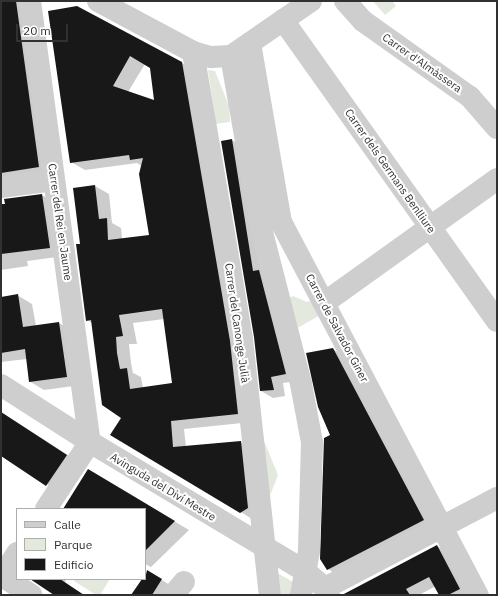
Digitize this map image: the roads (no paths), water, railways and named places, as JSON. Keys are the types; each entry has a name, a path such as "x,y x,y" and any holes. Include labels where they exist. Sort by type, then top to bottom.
{"street":[{"name":"Carrer del Rei en Jaume","path":"30,1 90,442"},
{"path":"98,1 193,52 211,57 231,56 311,1"},
{"name":"Carrer d'Almàssera","path":"345,1 364,21 470,97 497,128"},
{"name":"Carrer dels Germans Benlliure","path":"283,20 497,321"},
{"name":"Carrer de Salvador Giner","path":"250,43 282,222 478,595"},
{"name":"Carrer del Canonge Julià","path":"193,52 242,339 270,595"},
{"path":"231,56 262,232 301,384 312,442 309,551 301,595"},
{"path":"324,303 497,179"},
{"path":"1,187 54,180"},
{"name":"Avinguda del Diví Mestre","path":"1,385 90,442 306,572 327,592"},
{"path":"47,508 90,442"},
{"path":"327,592 442,527 497,498"},
{"path":"16,555 2,577 31,595"}]}
